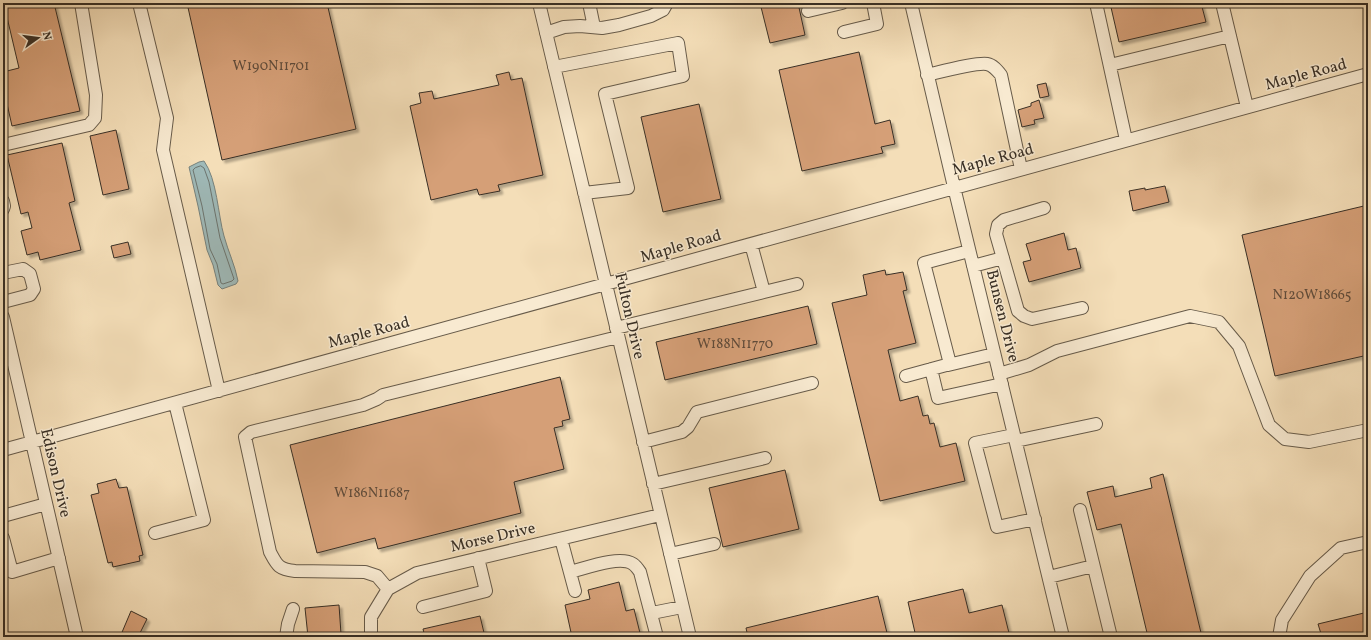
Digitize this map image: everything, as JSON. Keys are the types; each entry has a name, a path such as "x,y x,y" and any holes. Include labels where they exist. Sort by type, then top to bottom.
{"street":[{"path":"3,145 89,125 95,118 96,95 81,3"},
{"path":"139,3 167,118 163,150 219,391"},
{"name":"Fulton Drive","path":"539,3 642,442 690,637"},
{"path":"589,3 594,27"},
{"path":"546,33 564,27 580,26 602,28 619,25 651,16 663,10 667,3"},
{"path":"808,11 842,3"},
{"path":"844,32 877,24 873,3"},
{"name":"Bunsen Drive","path":"910,3 1063,637"},
{"path":"1096,3 1126,140"},
{"path":"1222,3 1247,107"},
{"path":"1110,66 1230,36"},
{"path":"554,67 678,43 683,76 605,94 628,188 584,193"},
{"path":"928,75 977,64 986,64 994,67 1001,75 1021,169"},
{"name":"Maple Road","path":"3,450 1368,74"},
{"path":"3,201 3,209"},
{"path":"1044,208 1004,220 998,226 996,234 1018,311 1032,320 1082,308"},
{"path":"751,244 764,292"},
{"path":"948,365 950,364 924,263 969,251"},
{"path":"973,266 1003,258"},
{"path":"3,273 23,269 30,274 34,290 30,295 3,302"},
{"path":"388,589 376,576 366,572 283,570 276,563 270,552 245,437 251,432 363,405 383,395 796,284"},
{"path":"931,369 938,398 1000,379 1057,351 1190,316 1219,322 1239,346 1268,426 1285,439 1309,442 1368,430"},
{"name":"Edison Drive","path":"3,317 77,637"},
{"path":"906,376 994,354"},
{"path":"642,442 682,432 688,427 697,412 812,384"},
{"path":"155,533 204,520 176,403"},
{"path":"1035,519 997,527 976,443 1096,424"},
{"path":"653,484 765,458"},
{"path":"3,516 46,504"},
{"path":"1080,510 1111,637"},
{"name":"Morse Drive","path":"370,637 371,617 388,589 416,573 660,515"},
{"path":"3,538 12,572 59,558"},
{"path":"561,539 575,591"},
{"path":"1279,637 1282,620 1310,576 1341,548 1368,542"},
{"path":"670,554 714,544"},
{"path":"423,607 486,591 478,558"},
{"path":"570,572 616,561 624,561 633,564 640,572 658,637"},
{"path":"1049,577 1093,566"},
{"path":"652,613 682,607"},
{"path":"286,637 288,624 293,609"}],"water":[{"path":"204,161 212,177 224,236 238,281 236,284 222,289 218,285 213,265 207,250 189,167"}],"building":[{"path":"3,3 54,3 80,111 12,126 3,86 3,72 19,68 6,13 3,14"},
{"path":"187,3 327,3 356,129 222,160"},
{"path":"760,3 798,3 805,35 770,43"},
{"path":"1110,3 1201,3 1206,22 1119,42"},
{"path":"859,52 875,124 890,120 895,144 881,147 883,153 802,171 779,70"},
{"path":"509,72 511,80 522,78 543,175 498,185 500,191 479,195 477,189 431,200 410,106 421,103 419,93 432,91 434,99 499,85 496,75"},
{"path":"1046,83 1049,96 1040,98 1037,85"},
{"path":"1039,100 1044,118 1034,120 1035,124 1022,127 1018,110 1031,106 1031,103"},
{"path":"699,104 721,199 663,212 641,117"},
{"path":"116,130 129,189 103,195 90,136"},
{"path":"62,143 75,201 69,203 81,250 40,260 38,252 27,255 21,231 32,228 28,212 21,214 7,155"},
{"path":"1165,186 1169,202 1133,211 1129,191 1145,188 1145,190"},
{"path":"1368,205 1368,355 1275,376 1242,235"},
{"path":"1064,233 1068,250 1076,248 1081,268 1029,282 1023,262 1031,260 1026,244"},
{"path":"128,242 131,254 114,258 111,246"},
{"path":"885,270 886,275 903,272 907,290 903,291 916,343 888,350 900,401 918,396 923,416 928,415 930,424 934,423 940,447 956,443 965,481 880,501 832,303 867,295 863,275"},
{"path":"808,306 817,344 665,380 656,342"},
{"path":"560,377 570,419 562,421 563,426 554,428 564,469 514,482 521,513 378,549 375,538 317,553 290,445"},
{"path":"785,470 799,529 723,547 709,488"},
{"path":"1163,474 1202,637 1148,637 1121,524 1097,530 1087,492 1113,486 1115,497 1152,488 1150,478"},
{"path":"116,479 119,488 127,487 143,555 139,556 140,561 113,567 112,562 108,563 91,495 99,493 97,484"},
{"path":"619,582 626,611 634,609 641,637 572,637 565,605 590,599 588,590"},
{"path":"963,589 969,613 1002,605 1010,637 916,637 908,602"},
{"path":"878,596 888,637 748,637 746,628"},
{"path":"339,605 341,634 308,637 305,608"},
{"path":"131,611 147,619 138,637 120,637"},
{"path":"1368,612 1368,637 1322,637 1318,624"},
{"path":"480,616 485,637 425,637 423,629"}]}
